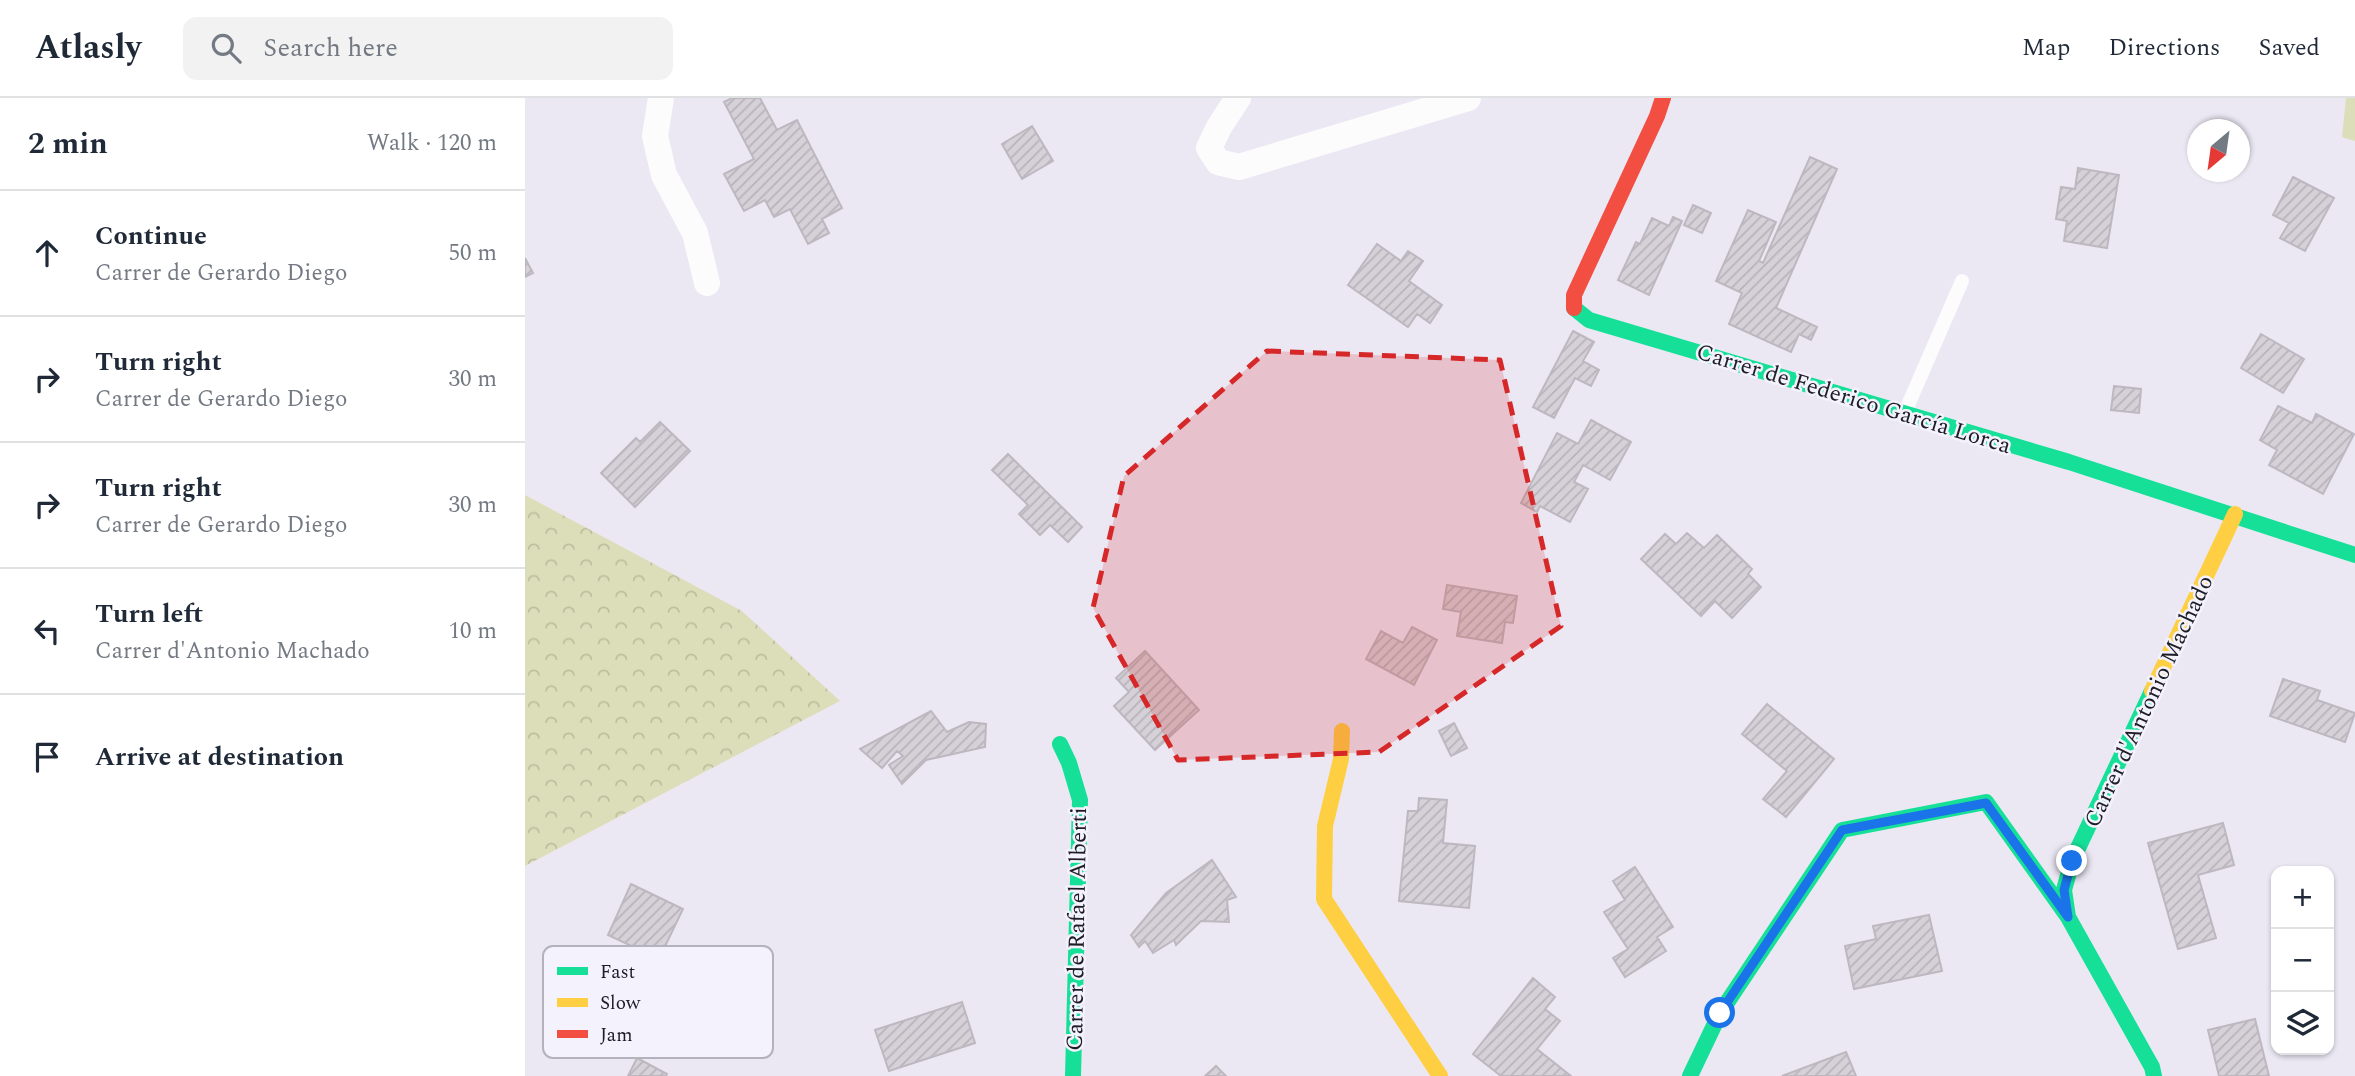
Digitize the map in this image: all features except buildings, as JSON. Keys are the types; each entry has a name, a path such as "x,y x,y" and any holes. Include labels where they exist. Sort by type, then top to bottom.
{"street":[{"path":"661,98 655,136 664,175 695,233 707,284"},
{"path":"1238,98 1209,148 1218,162 1239,167 1468,98"},
{"name":"Carrer de Federico García Lorca","path":"1663,98 1574,295 1574,310 1589,320 1808,383 2235,514 2355,555"},
{"name":"Carrer d'Antonio Machado","path":"2154,1076 2152,1067 2068,917 2064,890 2072,861 2235,514"},
{"path":"1342,731 1342,759 1325,826 1324,899 1440,1076"},
{"name":"Carrer de Rafael Alberti","path":"1060,744 1080,800 1073,1076"},
{"path":"1690,1076 1720,1013 1842,830 1986,803 2068,917"}],"lane":[{"path":"1904,413 1962,281"}],"highlighted area":[{"path":"1267,351 1500,360 1561,626 1379,752 1178,760 1093,608 1124,476"}],"green space":[{"path":"2346,98 2355,98 2355,141 2342,137"},
{"path":"525,495 742,611 840,701 525,866"}],"traffic: fast":[{"path":"1574,308 1589,320 2069,462 2355,555"},
{"path":"2152,691 2072,861 2064,890 2068,917 2152,1067 2154,1076"},
{"path":"1060,744 1080,800 1073,1076"},
{"path":"1690,1076 1720,1013 1842,830 1986,802 2068,917"}],"traffic: slow":[{"path":"2152,691 2235,514"},
{"path":"1342,731 1341,759 1325,826 1324,899 1440,1076"}],"traffic: jam":[{"path":"1574,308 1574,295 1663,98"}],"route":[{"path":"1720,1013 1842,830 1986,803 2068,917 2064,890 2072,861"}]}
